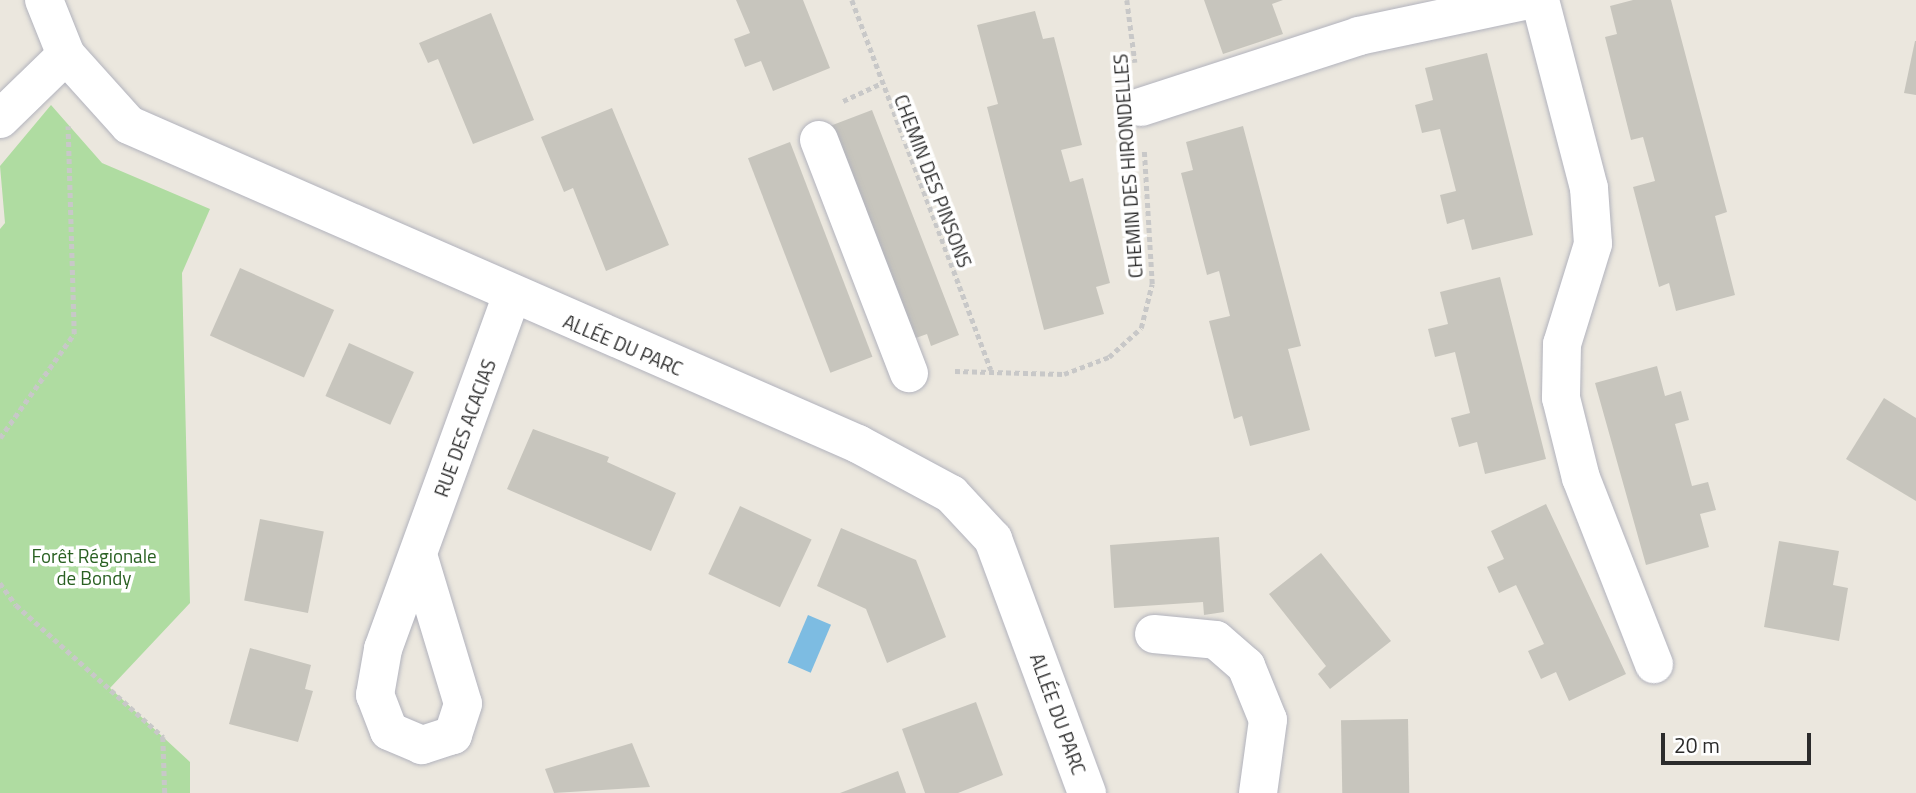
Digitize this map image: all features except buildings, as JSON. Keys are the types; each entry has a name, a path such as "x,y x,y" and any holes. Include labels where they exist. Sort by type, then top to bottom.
{"street":[{"name":"ALLÉE DU PARC","path":"44,0 66,55 129,125 512,298 858,444 951,494 993,539 1087,793"},
{"path":"1141,107 1359,36 1529,0"},
{"path":"1540,0 1589,188 1594,244 1562,344 1561,398 1581,478 1654,664"},
{"path":"0,119 66,55"},
{"path":"819,140 909,373"},
{"name":"RUE DES ACACIAS","path":"419,558 512,298"},
{"path":"1154,634 1216,640 1246,666 1268,720 1258,793"}],"path":[{"name":"CHEMIN DES PINSONS","path":"852,0 990,370"},
{"name":"CHEMIN DES HIRONDELLES","path":"909,373 990,370 1064,374 1109,357 1141,328 1152,284 1141,107 1127,0"},
{"path":"0,438 74,334 66,55"},
{"path":"0,583 16,605 163,737 165,793"}],"green space":[{"name":"Forêt Régionale de Bondy","path":"51,105 102,163 210,209 182,273 190,603 110,688 190,762 190,793 0,793 0,229 5,223 0,166"}],"water":[{"path":"808,615 831,625 811,673 788,663"}]}
